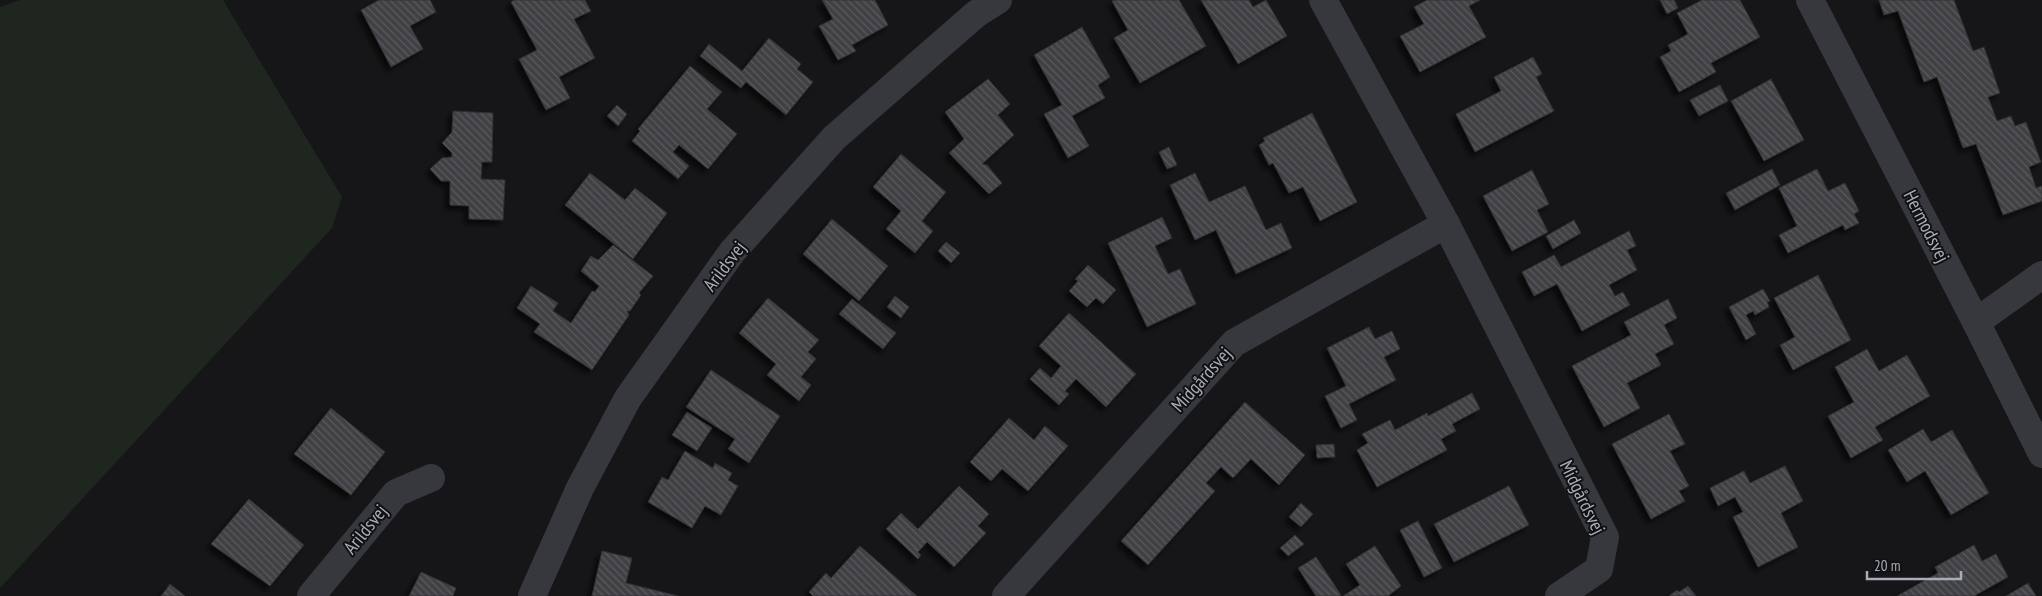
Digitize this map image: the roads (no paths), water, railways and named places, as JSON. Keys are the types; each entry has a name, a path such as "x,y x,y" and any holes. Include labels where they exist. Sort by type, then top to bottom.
{"street":[{"name":"Arildsvej","path":"532,596 580,488 628,398 732,252 834,138 976,14 998,0"},
{"name":"Midgårdsvej","path":"1323,0 1446,224 1605,537 1599,569 1558,596"},
{"name":"Hermodsvej","path":"1810,0 2042,454"},
{"name":"Midgårdsvej","path":"1006,596 1234,343 1446,224"},
{"path":"1976,322 2042,275"},
{"name":"Arildsvej","path":"311,596 396,493 431,478"}]}
